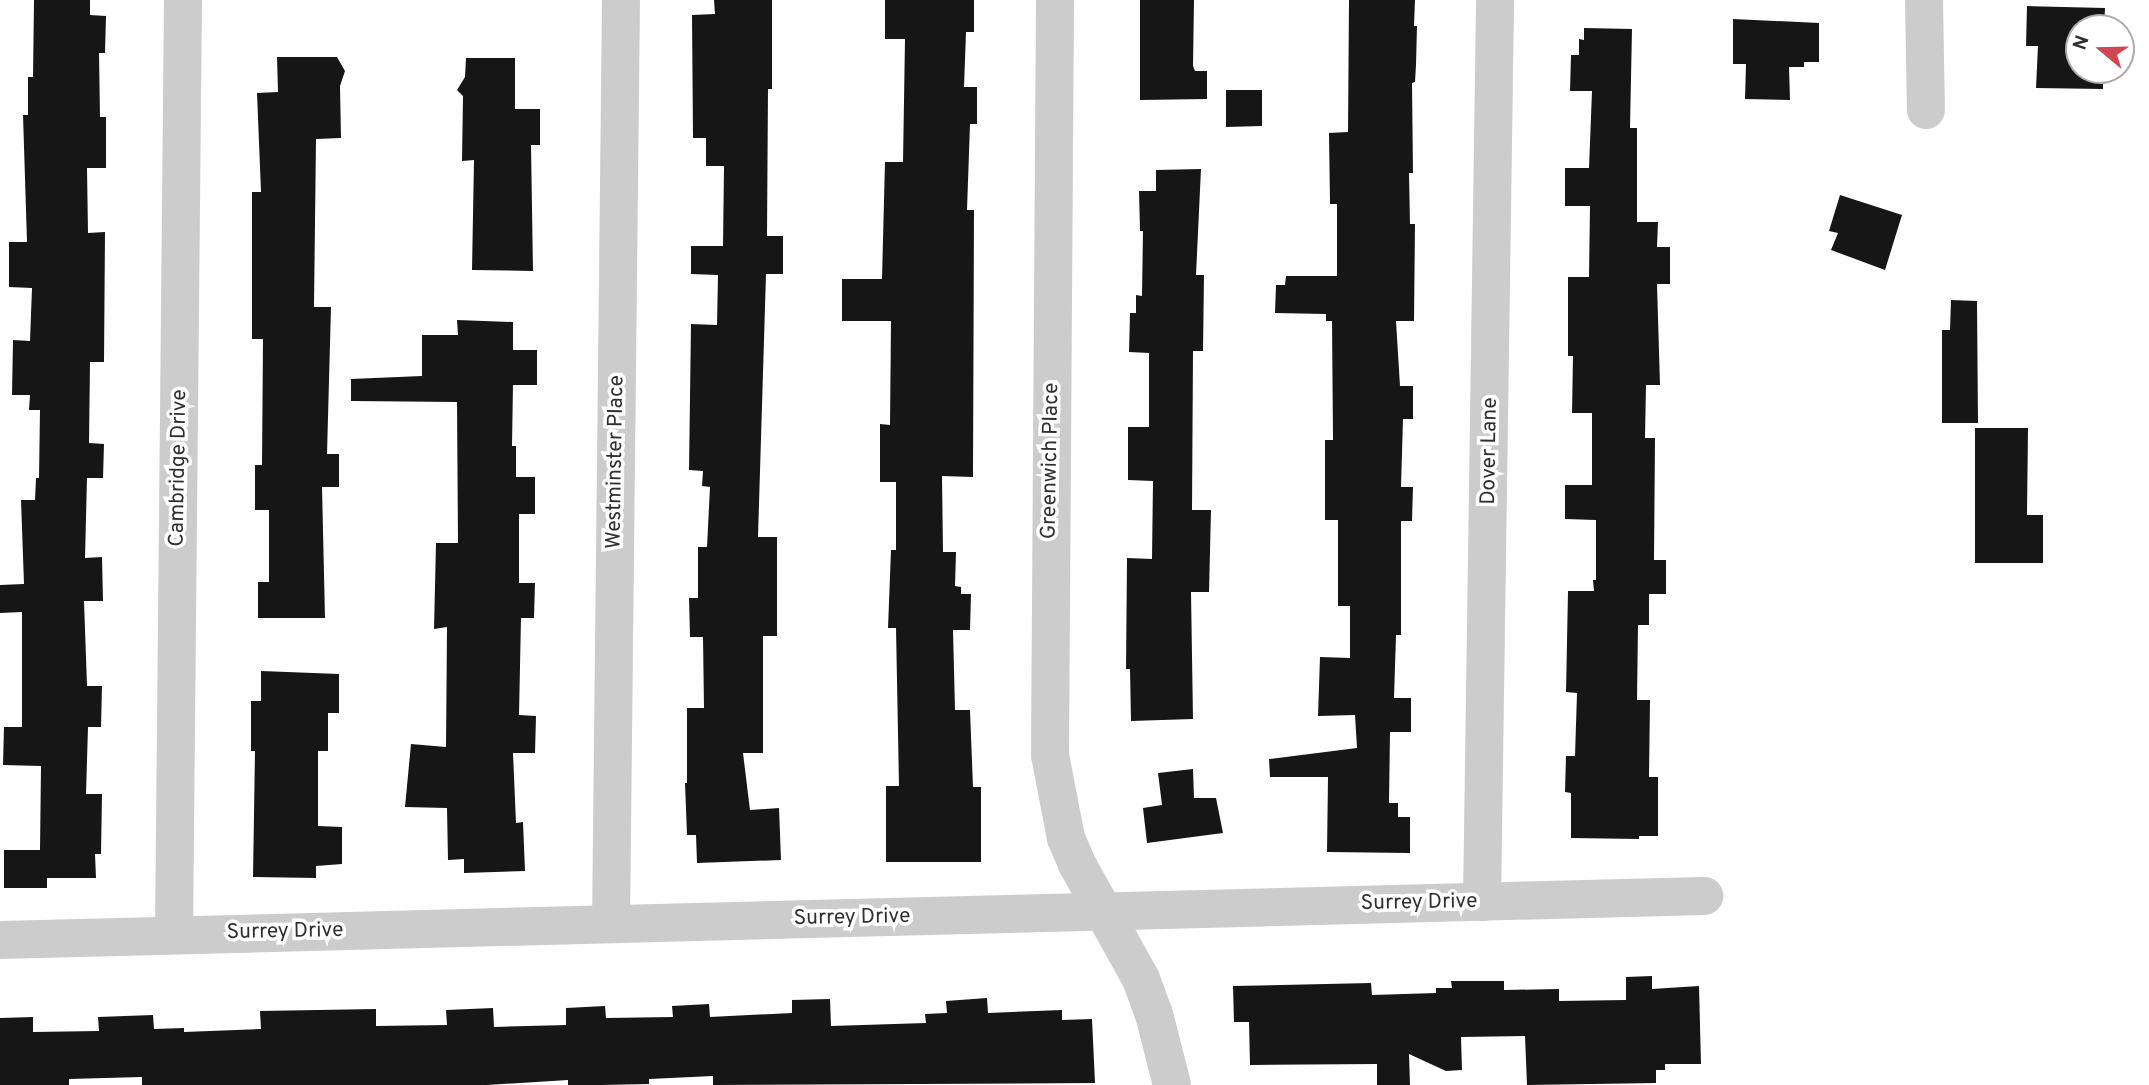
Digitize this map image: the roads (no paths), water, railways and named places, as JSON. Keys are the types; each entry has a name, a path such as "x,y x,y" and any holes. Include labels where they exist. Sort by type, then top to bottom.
{"street":[{"name":"Cambridge Drive","path":"174,935 183,0"},
{"name":"Westminster Place","path":"611,924 621,0"},
{"name":"Greenwich Place","path":"1055,0 1048,727 1059,810 1066,838 1102,912 1141,979 1154,1014 1172,1085"},
{"name":"Dover Lane","path":"1482,902 1496,0"},
{"path":"1924,0 1926,110"},
{"name":"Surrey Drive","path":"0,940 1704,896"}]}
